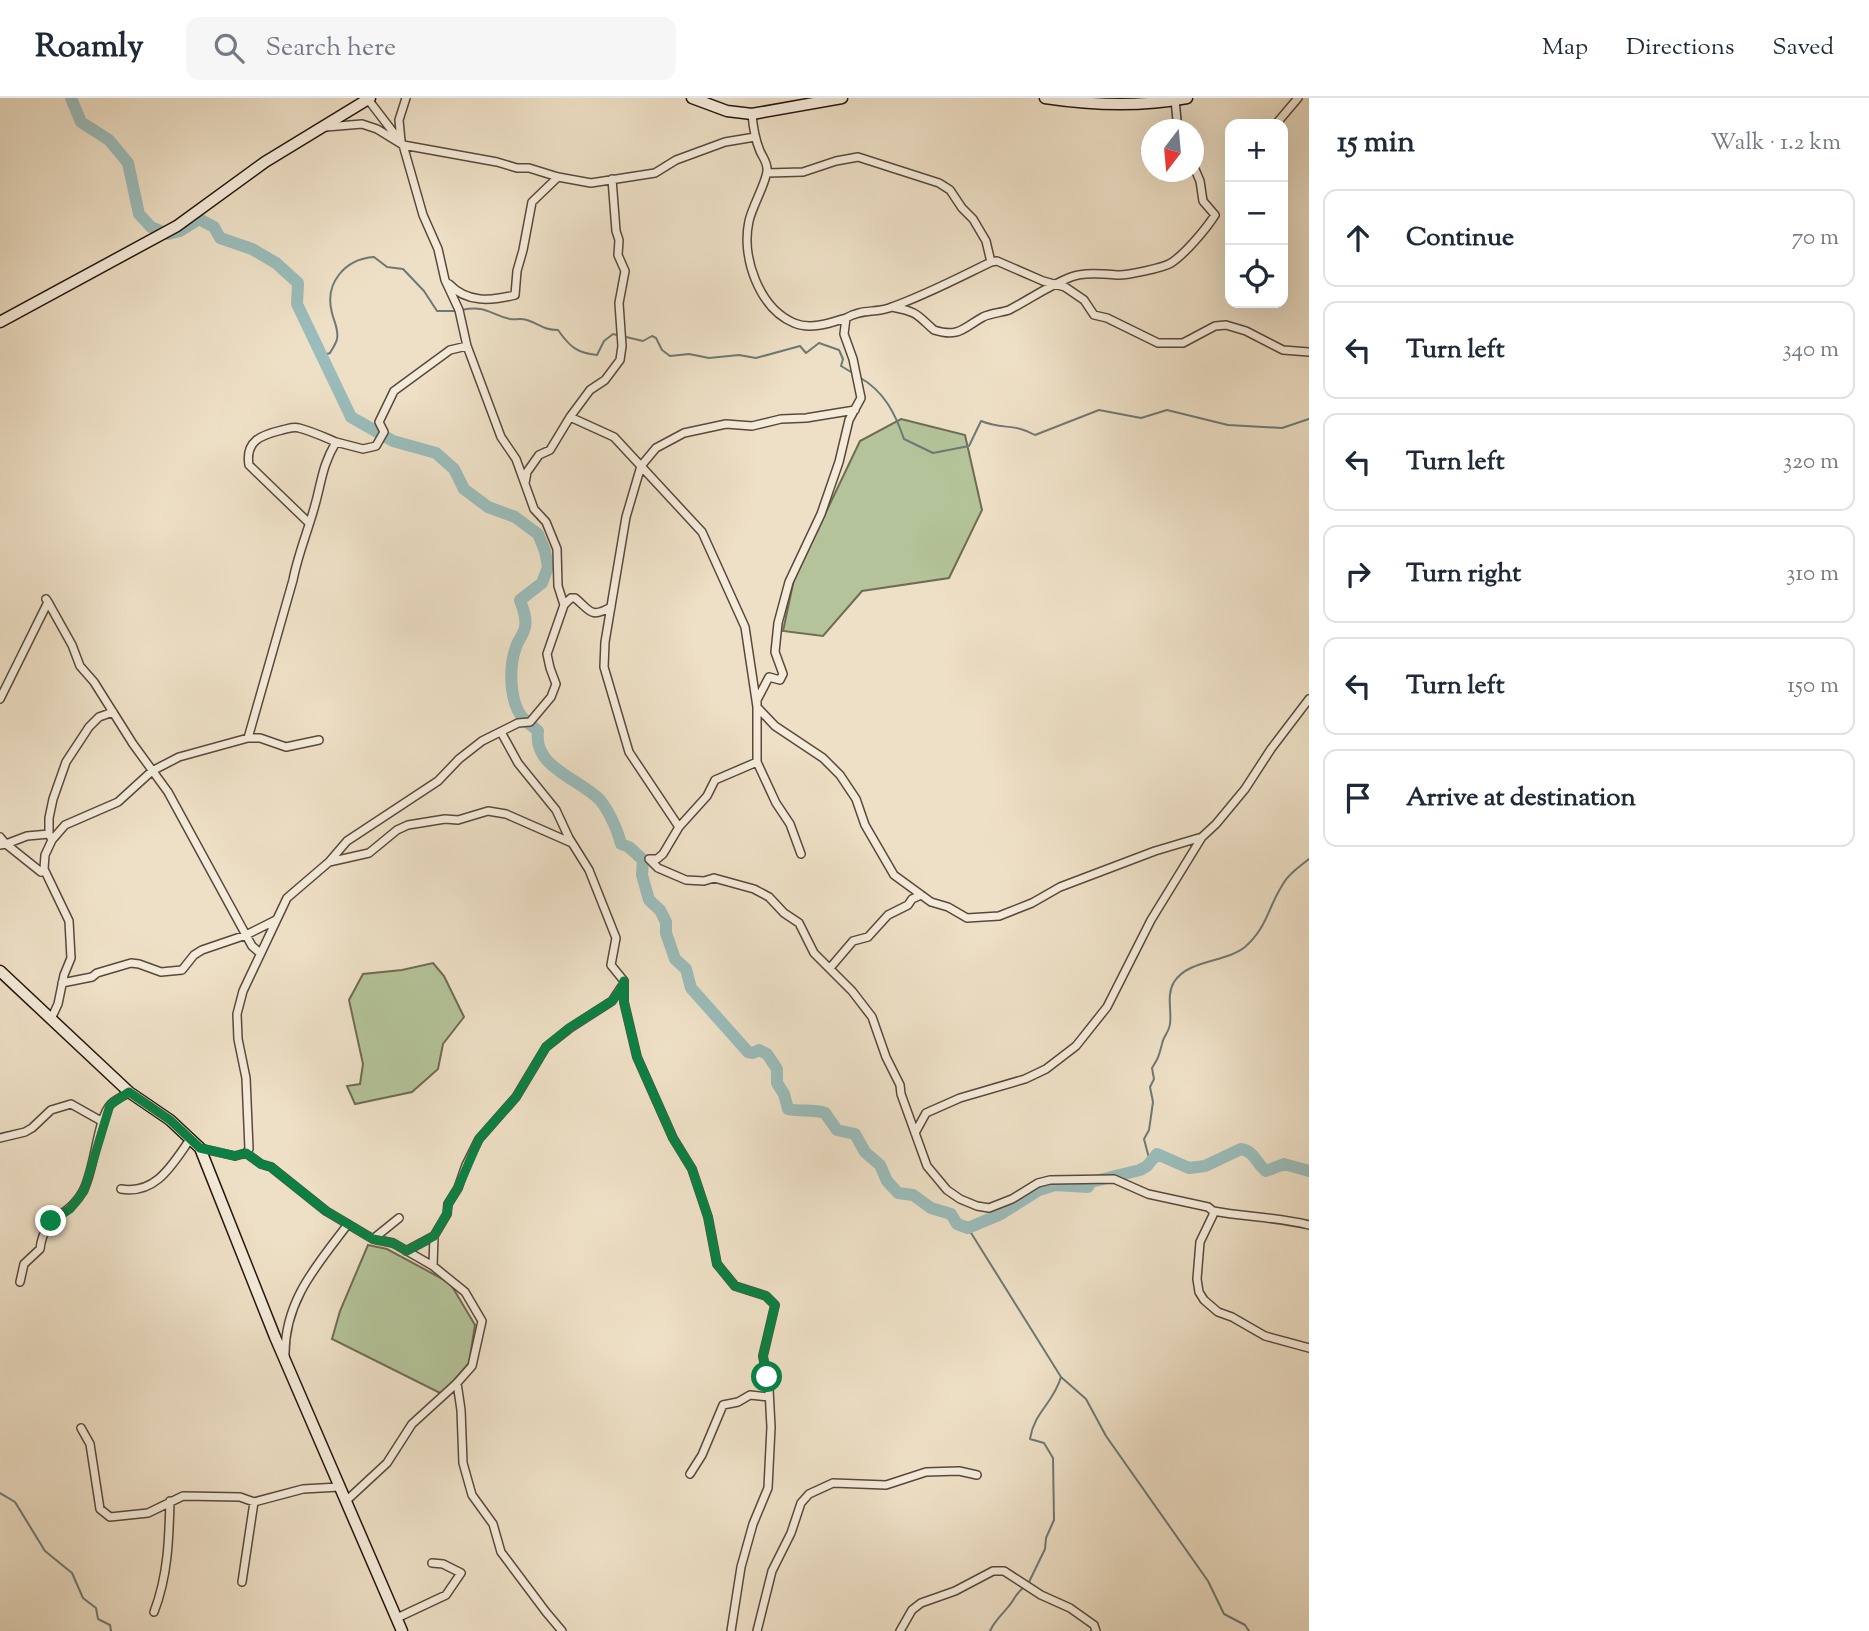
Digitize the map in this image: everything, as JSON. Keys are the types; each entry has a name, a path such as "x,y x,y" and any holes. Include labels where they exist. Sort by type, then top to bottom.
{"street":[{"path":"0,322 177,226 254,170 369,98 402,145"},
{"path":"406,98 399,120 402,145 423,215 438,249 445,280 459,310 467,346 501,437 516,459 534,509 546,522 557,549 558,586 564,605"},
{"path":"692,98 727,111 752,114 842,98"},
{"path":"1045,98 1115,104 1153,104 1187,98"},
{"path":"1280,119 1297,98"},
{"path":"1175,100 1177,119"},
{"path":"752,114 755,136 766,163 767,173 748,222 747,237 754,277 761,293 779,314 795,324 818,326 846,318 859,311 891,307 991,262 1001,262 1065,287 1084,300 1094,315 1107,318 1158,343 1183,343 1198,338 1216,326 1226,325 1257,336 1283,350 1309,352"},
{"path":"316,129 362,124 377,129 402,145 517,168 529,168 591,183 655,173 676,160 725,142 755,136"},
{"path":"767,173 803,172 836,160 858,157 939,183 950,190 973,219 986,240 991,262"},
{"path":"445,280 455,290 480,300 498,300 515,295 517,271 532,202 558,177"},
{"path":"525,483 527,472 539,455 550,450 590,390 605,380 620,360 622,346 619,303 625,271 618,255 619,240 611,179"},
{"path":"891,307 914,312 934,331 954,334 965,330 985,315 1005,312 1073,276 1122,275 1170,264 1208,226 1214,215 1203,201 1200,182"},
{"path":"801,854 790,824 776,803 757,762 757,700 769,677 780,680 783,674 775,652 780,612 789,582 821,514 839,461 849,420 861,398 853,359 844,334 846,318"},
{"path":"308,522 250,465 248,456 254,440 262,435 296,427 363,449 376,446 384,432 379,422 394,391 450,349 467,346"},
{"path":"679,827 629,752 604,667 626,517 641,466 656,448 684,433 726,424 752,426 782,419 855,410"},
{"path":"570,417 614,438 702,532 745,627 757,707 775,726 823,758 840,775 856,799 865,825 894,875 931,902 967,918 999,916 1032,903 1060,887 1155,851 1202,837"},
{"path":"248,738 325,461 336,442"},
{"path":"200,1148 235,1156 246,1153 249,1149 246,1078 236,1021 240,999 287,898 329,862 347,841 438,781 482,741 518,723 530,722 551,697 556,684 547,654 564,605 570,598 575,598 592,613 600,614 611,607"},
{"path":"0,699 47,600 72,645 80,666 94,682 168,792 252,946 260,953"},
{"path":"915,1134 926,1113 960,1098 1025,1079 1046,1069 1076,1046 1107,1007 1151,920 1202,837 1245,789 1309,699"},
{"path":"51,1019 71,958 69,921 44,869 53,799 66,762 89,727 99,717 113,712"},
{"path":"501,732 518,763 556,810 589,870 616,938 611,965 624,981 624,1002 637,1057 673,1138 692,1169 708,1217 717,1264 735,1286 766,1296 775,1305 763,1356 771,1438 768,1488 753,1524 741,1567 732,1631"},
{"path":"3,845 27,835 50,837 65,825 118,802 152,771 179,757 248,738 260,738 286,747 319,740"},
{"path":"757,762 715,780 707,796 679,827 663,854 657,859 649,859 658,868 686,880 704,881 714,878 754,888 769,897 784,913 799,923 814,953 872,1017 886,1057 900,1084 901,1094 927,1166 938,1181 960,1199 985,1208 1012,1199 1038,1183 1050,1180 1114,1180 1148,1194 1238,1216 1309,1224"},
{"path":"329,862 369,853 397,830 408,825 445,819 458,820 488,811 506,814 573,844"},
{"path":"0,837 3,845 41,872"},
{"path":"830,968 853,941 868,937 888,915 921,895"},
{"path":"62,983 92,977 131,963 161,972 182,970 194,955 202,950 246,935 276,920"},
{"path":"0,971 129,1092 191,1138 200,1148 285,1362 402,1631"},
{"path":"433,1266 434,1236 447,1214 448,1204 458,1188 479,1139 516,1097 546,1047 569,1028 612,1001 624,981"},
{"path":"20,1282 24,1264 40,1249 41,1237 51,1221 70,1209 84,1191 110,1105 129,1092"},
{"path":"0,1138 25,1132 51,1110 71,1104 103,1122"},
{"path":"121,1189 130,1190 161,1180 191,1138"},
{"path":"246,1153 261,1164 271,1167 326,1211 373,1239 393,1243 433,1266 465,1292 482,1321 472,1366 412,1424 387,1463 346,1501"},
{"path":"1213,1210 1200,1242 1199,1292 1204,1300 1218,1312 1265,1336 1309,1348"},
{"path":"373,1239 399,1218"},
{"path":"285,1362 286,1328 303,1284 348,1224"},
{"path":"407,1251 434,1236"},
{"path":"457,1383 463,1463 472,1494 493,1524 502,1552 562,1631"},
{"path":"690,1474 702,1455 723,1405 738,1402 750,1395 769,1396"},
{"path":"81,1428 90,1444 100,1509 110,1517 148,1513 183,1496 240,1497 254,1502 303,1489 340,1487"},
{"path":"757,1631 772,1571 791,1533 801,1503 809,1494 833,1483 886,1485 926,1472 960,1471 977,1475"},
{"path":"154,1612 161,1595 169,1548 170,1501"},
{"path":"242,1582 254,1502"},
{"path":"397,1618 446,1595 461,1573 443,1564 432,1563"},
{"path":"900,1631 912,1610 920,1603 955,1591 993,1571 1004,1571 1041,1595 1070,1608 1094,1625 1096,1631"}],"green space":[{"path":"901,419 965,435 982,510 949,578 862,591 823,636 783,631 794,579 860,441"},
{"path":"433,963 444,976 464,1017 443,1044 438,1069 412,1092 355,1104 347,1086 360,1084 363,1064 349,1000 363,974 402,970"},
{"path":"368,1245 387,1249 450,1283 475,1325 469,1363 442,1394 332,1339 340,1311"}],"waterway":[{"path":"71,98 81,122 109,140 128,163 139,214 151,227 168,234 180,231 199,219 214,227 220,238 252,249 276,263 298,283 297,304 351,417 393,441 436,453 454,469 464,489 488,507 515,517 538,534 548,567 542,583 520,600 525,624 517,644 511,673 518,710 538,731 538,744 550,763 600,800 613,821 621,844 629,847 643,860 642,875 649,900 660,910 666,922 666,933 675,959 686,969 691,988 748,1052 759,1050 767,1054 777,1069 777,1083 784,1094 788,1109 825,1113 837,1130 855,1134 865,1152 880,1165 887,1181 898,1193 913,1195 931,1208 951,1214 957,1224 968,1228 1001,1214 1039,1190 1055,1185 1088,1187 1091,1182 1140,1170 1157,1154 1189,1168 1205,1166 1241,1149 1253,1155 1266,1171 1284,1164 1309,1171"},
{"path":"321,356 330,353 337,339 330,302 334,283 339,274 354,262 374,257 387,267 403,269 424,291 437,311 455,311"},
{"path":"461,310 483,309 510,319 525,319 545,328 558,330 574,348 590,354 597,355 604,341 613,334 617,335"},
{"path":"626,337 643,341 652,336 670,356 689,354 709,358 739,355 756,358 800,346 806,353 819,343 839,350 843,359 841,366 851,372"},
{"path":"859,377 875,389 888,404 904,439 933,453 969,446 981,421 1021,429 1035,435 1099,410 1141,418 1167,410 1228,425 1282,428 1309,419"},
{"path":"1150,1162 1144,1139 1149,1130 1153,1102 1150,1087 1154,1079 1152,1068 1169,1027 1170,992 1174,982 1189,969 1228,956 1245,947 1263,925 1285,880 1309,859"},
{"path":"968,1228 1061,1377 1086,1399 1106,1436 1208,1581 1224,1614 1245,1625 1249,1631"},
{"path":"1029,1582 1045,1549 1046,1538 1054,1520 1053,1458 1044,1443 1030,1439 1035,1422 1061,1377"},
{"path":"0,1493 15,1502 45,1551 72,1573 83,1598 96,1608 98,1619 110,1625 111,1631"},
{"path":"990,1631 1023,1588"}],"route":[{"path":"51,1221 70,1209 84,1191 110,1105 129,1092 170,1120 200,1148 235,1156 246,1153 261,1164 271,1167 326,1211 373,1239 393,1243 407,1251 418,1247 434,1236 447,1214 448,1204 458,1188 479,1139 516,1097 546,1047 569,1028 612,1001 624,981 624,1002 637,1057 673,1138 692,1169 708,1217 717,1264 735,1286 766,1296 775,1305 763,1356 767,1377"}]}
